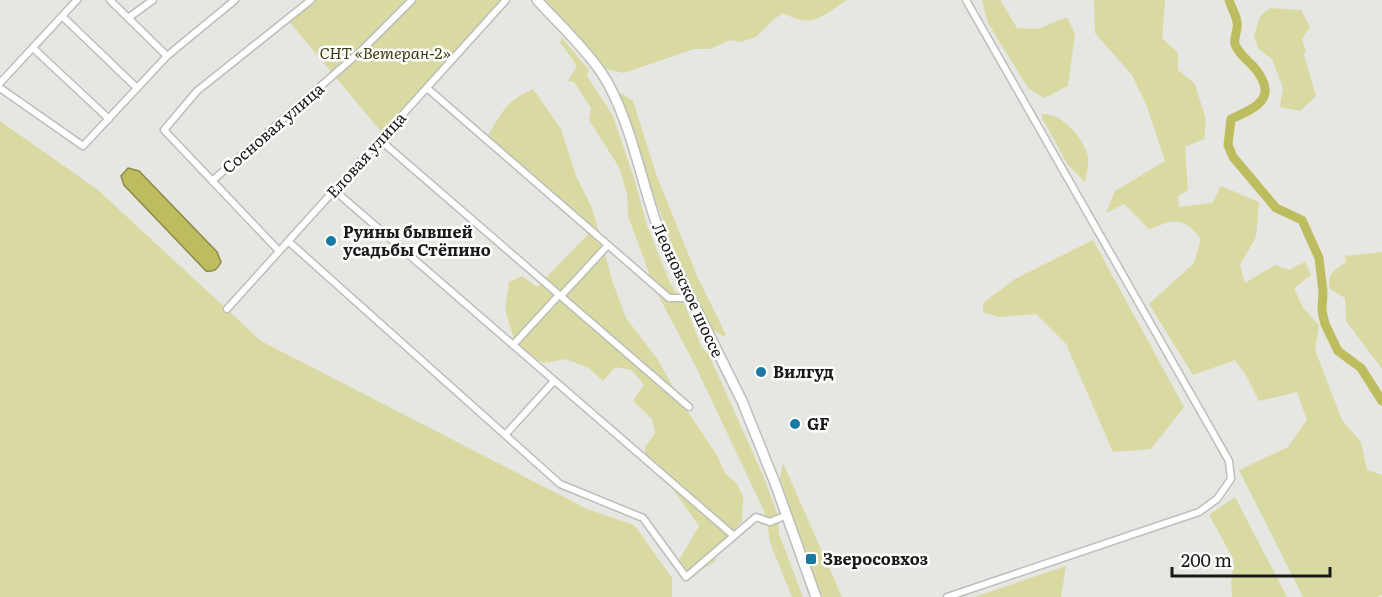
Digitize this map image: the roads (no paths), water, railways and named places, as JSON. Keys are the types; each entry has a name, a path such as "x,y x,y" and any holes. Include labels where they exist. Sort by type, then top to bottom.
{"main road":[{"name":"Леоновское шоссе","path":"537,0 588,56 607,83 627,130 655,221 689,298 742,401 787,515 816,597"}],"street":[{"path":"0,83 77,0"},
{"path":"110,0 167,56"},
{"path":"128,18 153,0"},
{"path":"0,88 83,146 167,56 235,0"},
{"path":"279,251 164,130 197,91 311,0"},
{"name":"Сосновая улица","path":"212,181 348,63 412,0"},
{"name":"Еловая улица","path":"227,309 506,0"},
{"path":"947,597 1199,512 1217,499 1231,479 1228,460 966,0"},
{"path":"62,16 137,88"},
{"path":"33,48 109,119"},
{"path":"426,88 669,298 689,298"},
{"path":"380,140 689,407"},
{"path":"334,190 734,536"},
{"path":"288,242 560,484 643,518 686,577 756,517 770,522 787,515"},
{"path":"513,345 608,245"},
{"path":"505,435 554,381"}],"waterway":[{"path":"1229,0 1236,17 1236,47 1261,77 1265,93 1257,105 1231,119 1228,145 1233,157 1276,208 1302,220 1319,258 1323,292 1322,311 1325,324 1338,351 1361,368 1382,401"}],"place":[{"name":"Руины бывшей усадьбы Стёпино","path":"331,241"},
{"name":"Вилгуд","path":"761,372"},
{"name":"GF","path":"795,424"},
{"name":"Зверосовхоз","path":"811,559"}],"park label":[{"name":"СНТ «Ветеран-2»","path":"385,53"}]}
